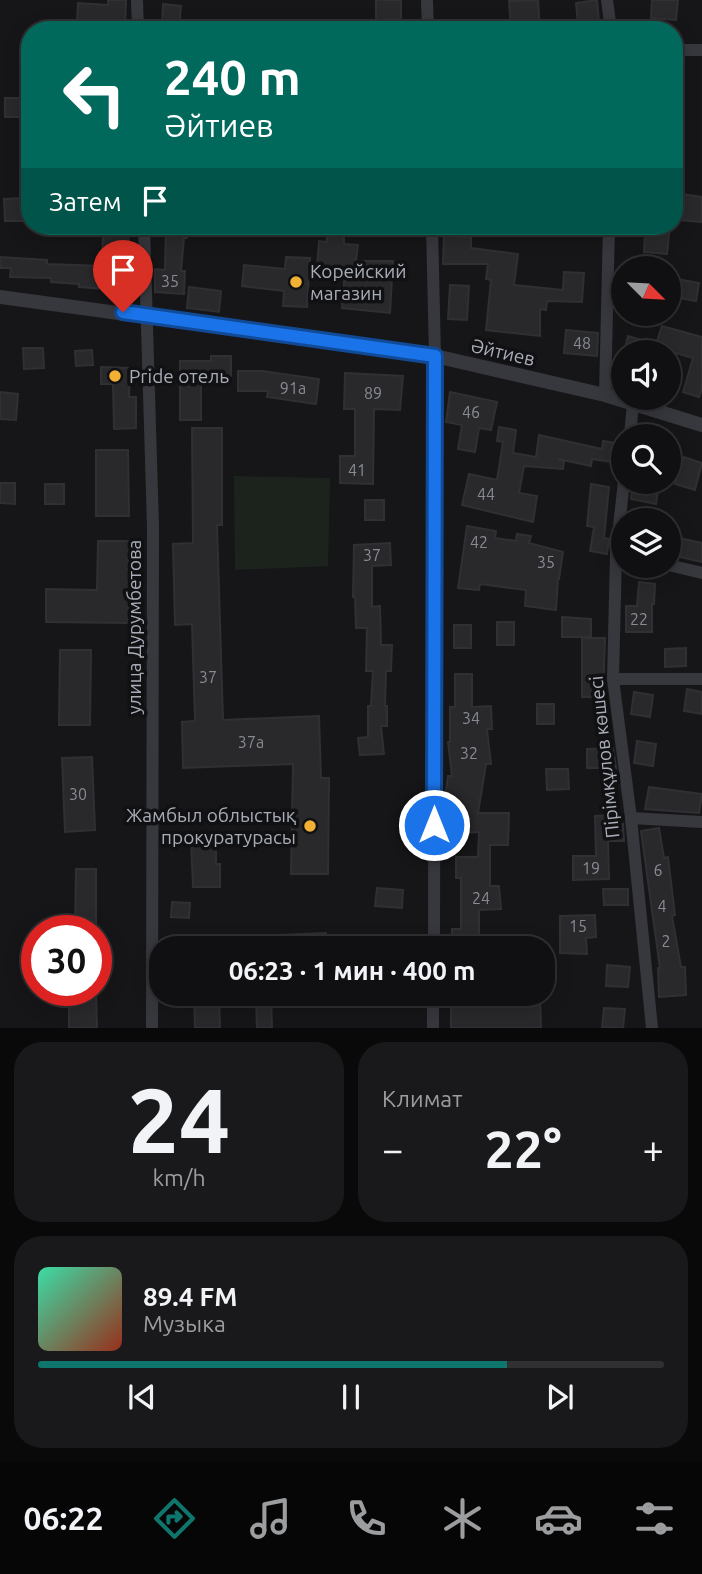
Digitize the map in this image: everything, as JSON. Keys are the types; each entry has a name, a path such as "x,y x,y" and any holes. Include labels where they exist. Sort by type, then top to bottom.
{"street":[{"path":"137,0 138,21"},
{"path":"427,0 428,21"},
{"path":"607,0 610,21"},
{"path":"683,50 702,50"},
{"name":"улица Дурумбетова","path":"144,235 153,527 152,1028"},
{"path":"432,235 435,356 433,936"},
{"path":"605,395 609,235"},
{"name":"Әйтиев","path":"0,297 435,356 611,397"},
{"name":"Әйтиев","path":"655,410 702,425"},
{"path":"681,568 702,573"},
{"name":"Пірімқұлов көшесі","path":"619,578 613,679 631,818 652,1028"},
{"path":"613,679 702,679"},
{"path":"631,818 702,822"},
{"path":"433,1006 433,1028"}],"shaded area":[{"path":"234,476 330,478 328,566 235,570"}],"building":[{"path":"108,0 126,0 125,21 77,21 78,3 108,5"},
{"path":"376,0 401,0 401,19 376,20"},
{"path":"538,0 539,21 510,21 509,1"},
{"path":"597,0 599,21 578,21 576,3"},
{"path":"652,0 678,0 676,20 651,18"},
{"path":"163,4 181,6 180,21 162,21"},
{"path":"5,98 21,98 21,117 5,117"},
{"path":"683,194 702,197 702,222 683,220"},
{"path":"21,198 21,221 5,221 4,199"},
{"path":"103,235 129,235 123,294 105,293 105,289 79,287 79,284 51,282 51,278 10,277 11,268 0,268 0,257 47,260 47,264 102,266"},
{"path":"166,235 187,235 187,238 184,238 181,271 185,271 184,294 155,292 155,269 165,270"},
{"path":"327,235 344,235 344,244 358,245 356,261 393,261 390,313 342,308 345,271 317,268 319,241 327,242"},
{"path":"645,235 669,235 667,254 644,252"},
{"path":"444,236 471,237 471,248 518,254 514,285 563,290 564,272 584,273 582,302 547,301 546,310 540,309 540,336 486,330 491,280 486,279 488,264 443,264"},
{"path":"286,257 310,258 307,307 283,306 284,291 242,286 244,265 285,269"},
{"path":"681,280 699,283 696,301 681,298"},
{"path":"450,285 469,286 467,320 448,319"},
{"path":"189,287 221,291 219,312 187,308"},
{"path":"662,326 702,337 702,389 699,397 683,392 693,358 681,355 681,340 657,340"},
{"path":"566,330 598,333 597,356 564,353"},
{"path":"23,348 43,348 44,368 24,369"},
{"path":"92,350 93,365 76,366 75,351"},
{"path":"211,356 231,356 231,376 201,376 201,420 180,420 180,361 211,361"},
{"path":"101,367 130,368 129,397 136,397 136,428 114,429 113,384 101,384"},
{"path":"238,371 262,371 319,379 316,404 267,397 268,391 238,391"},
{"path":"345,373 403,376 400,410 374,409 373,484 340,483 340,456 355,456 355,409 344,409"},
{"path":"0,392 18,394 16,420 0,419"},
{"path":"450,392 497,402 491,430 479,428 475,452 458,449 462,425 446,422"},
{"path":"499,427 516,430 513,453 536,457 539,435 602,449 603,441 611,442 611,462 592,459 591,466 558,459 564,461 563,469 524,466 519,493 537,496 533,522 462,505 469,474 497,480 503,442 497,441"},
{"path":"192,428 222,428 222,525 217,525 223,720 319,716 321,778 329,778 328,874 291,874 293,764 183,768 182,722 195,721 192,624 175,625 173,544 193,543"},
{"path":"96,450 128,450 129,516 96,516"},
{"path":"684,457 702,463 695,490 681,486"},
{"path":"0,483 15,483 15,504 0,503"},
{"path":"45,484 64,484 64,504 45,504"},
{"path":"591,484 609,487 604,538 609,539 607,554 590,551 594,527 587,526"},
{"path":"632,494 658,494 656,504 631,499"},
{"path":"365,500 384,500 384,520 365,520"},
{"path":"467,526 496,531 495,538 516,541 517,534 531,536 529,543 563,552 556,610 525,606 526,590 480,584 479,590 458,588"},
{"path":"681,538 702,543 702,562 681,557"},
{"path":"98,541 129,541 128,623 46,622 46,589 97,590"},
{"path":"390,543 391,565 372,566 372,607 380,606 381,645 392,645 391,671 386,671 387,726 381,726 384,754 360,755 358,738 368,737 368,706 371,706 373,671 366,671 367,628 356,628 353,597 354,545"},
{"path":"639,582 655,584 652,632 626,632 626,606 637,606"},
{"path":"562,617 591,619 591,637 562,637"},
{"path":"497,622 514,622 514,645 497,645"},
{"path":"454,625 471,625 471,648 454,648"},
{"path":"582,638 605,638 603,697 582,697"},
{"path":"686,648 686,666 665,667 665,649"},
{"path":"60,650 91,650 90,725 59,725"},
{"path":"455,674 472,674 472,707 491,706 492,729 487,729 491,764 486,764 478,813 509,813 508,845 490,845 490,886 499,886 501,909 479,910 479,936 452,936 452,929 461,929 461,878 456,878 456,857 478,857 479,832 448,834 445,798 448,776 452,776 448,742 450,707 455,707"},
{"path":"687,689 702,692 702,714 684,711"},
{"path":"634,692 653,695 650,717 631,714"},
{"path":"537,704 554,704 554,724 537,724"},
{"path":"637,741 656,744 653,766 634,763"},
{"path":"613,748 616,768 587,768 587,749"},
{"path":"92,757 95,830 65,832 62,758"},
{"path":"546,769 568,769 569,789 547,790"},
{"path":"649,787 702,794 699,813 645,809"},
{"path":"616,815 616,824 623,824 624,841 608,841 609,879 573,880 573,856 596,856 595,816"},
{"path":"659,828 664,858 668,857 675,915 672,916 681,967 685,967 686,995 659,997 660,968 641,831"},
{"path":"216,838 216,864 220,864 220,887 193,887 191,840"},
{"path":"76,869 96,869 96,915 75,915"},
{"path":"377,888 403,890 402,908 375,906"},
{"path":"603,889 628,889 628,905 604,905"},
{"path":"172,902 190,903 189,918 171,917"},
{"path":"595,915 596,937 586,938 587,954 560,953 560,916"},
{"path":"326,933 326,936 251,936"},
{"path":"607,965 630,967 628,987 606,986"},
{"path":"69,1006 96,1006 97,1028 69,1028"},
{"path":"194,1006 219,1006 220,1028 195,1028"},
{"path":"256,1006 271,1006 272,1028 257,1028"},
{"path":"451,1006 540,1006 541,1028 451,1028"},
{"path":"604,1008 625,1009 623,1028 602,1027"}],"place":[{"name":"Корейский магазин","path":"296,282"},
{"name":"Pride отель","path":"115,376"},
{"name":"Жамбыл облыстық прокуратурасы","path":"310,826"}],"route":[{"path":"123,312 435,356 434,825"}]}
